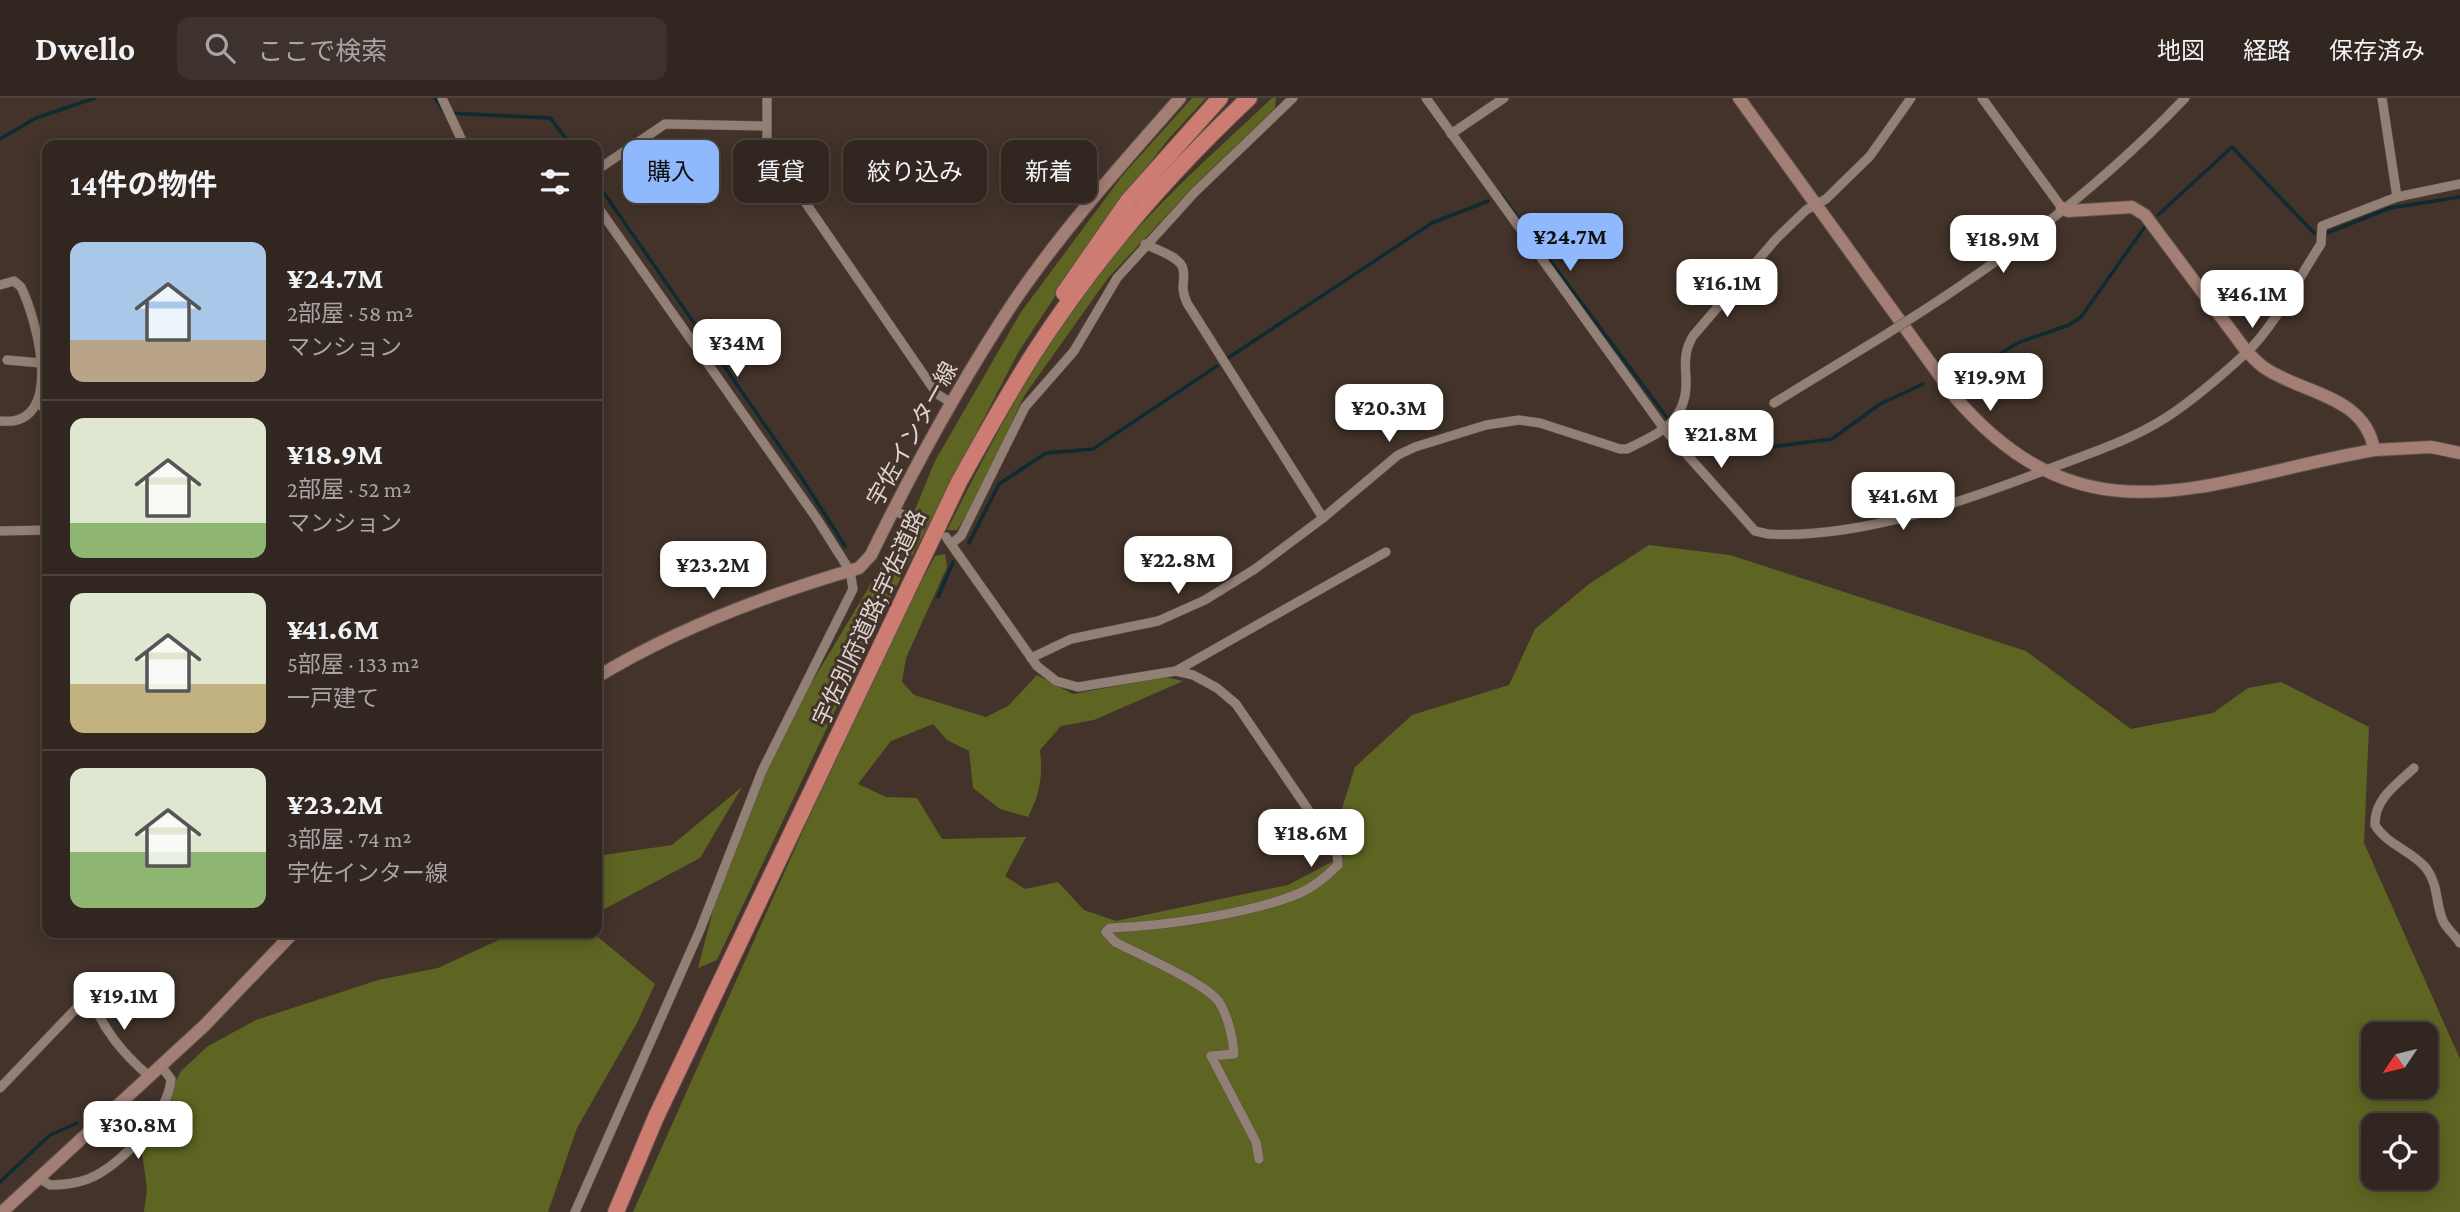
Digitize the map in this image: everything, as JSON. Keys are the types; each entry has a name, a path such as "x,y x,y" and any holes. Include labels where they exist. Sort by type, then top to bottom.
{"highway":[{"path":"997,415 1012,380 1081,266 1128,201 1220,98"},
{"name":"宇佐別府道路;宇佐道路","path":"616,1212 656,1117 959,482 997,415 1034,353 1117,240 1160,187 1249,98"}],"street":[{"path":"442,98 462,140"},
{"path":"767,98 767,126 772,153 937,394 950,402"},
{"name":"宇佐インター線","path":"602,674 690,628 859,568 871,555 950,402 1016,299 1077,218 1180,98"},
{"path":"1293,98 1145,244 1117,278 1074,351 1024,407 961,536 949,540 1045,674 1056,681 1078,687 1176,671 1386,552"},
{"path":"1426,98 1665,430 1755,531 1768,534 1863,527 2018,482 2121,441 2165,418 2198,395 2247,352 2321,244 2322,226 2397,197 2460,184"},
{"path":"1451,134 1504,98"},
{"path":"1739,98 1955,397 1980,427 2008,450 2044,471 2108,490 2160,494 2206,487 2295,465 2374,450 2421,447 2460,453"},
{"path":"1031,658 1070,639 1139,627 1178,613 1236,582 1323,518 1398,455 1415,447 1486,425 1519,420 1540,423 1620,449 1627,449 1665,430 1678,418 1683,407 1686,384 1685,351 1692,336 1776,239 1871,156 1911,98"},
{"path":"1982,98 2062,208 2068,211 2132,207 2146,215 2247,352 2269,371 2347,407 2369,430 2374,450"},
{"path":"1773,403 1991,266 2136,148 2185,98"},
{"path":"2382,98 2397,197"},
{"path":"602,167 665,124 767,126"},
{"path":"575,1212 701,930 762,771 853,589 850,571 817,519 602,213"},
{"path":"1145,244 1180,263 1184,270 1181,289 1187,303 1323,518"},
{"path":"0,285 14,281 22,286 41,345 37,402 23,417 0,421"},
{"path":"6,360 41,363"},
{"path":"37,402 42,406"},
{"path":"893,510 908,517"},
{"path":"0,531 42,530"},
{"path":"1176,671 1205,681 1236,704 1337,852 1338,865 1302,893 1191,918 1110,928 1106,932 1115,942 1196,984 1218,1001 1233,1042 1234,1054 1211,1056 1250,1129 1259,1159"},
{"path":"2414,768 2381,800 2376,809 2375,825 2387,840 2409,852 2426,868 2439,896 2443,921 2460,943"},
{"path":"10,1209 39,1178 225,1006 288,938"},
{"path":"0,1088 89,995 103,1026 117,1047 149,1076"},
{"path":"39,1178 50,1185 86,1180 123,1155 142,1135 166,1097 171,1079 161,1066"}],"green space":[{"path":"1192,98 1206,98 1166,142 1101,227 1019,351 869,639 717,960 698,968 733,833 806,692 914,512 935,461 1021,312 1122,176"},
{"path":"1272,98 1276,98 1275,108 1194,186 1108,278 1024,396 976,500 957,530 947,530 1020,393 1082,296 1145,221"},
{"path":"1649,545 1730,555 2026,651 2131,729 2213,713 2248,688 2281,682 2369,727 2364,843 2460,1059 2460,1212 633,1212 805,826 908,607 935,556 945,554 947,567 906,658 902,682 914,695 986,717 1008,706 1037,675 1073,694 1165,677 1183,681 1094,720 1061,726 1040,750 1040,784 1028,817 1000,809 973,788 969,751 947,740 933,724 891,741 858,784 886,797 917,798 942,839 1026,837 1005,876 1025,889 1058,882 1084,910 1116,921 1288,885 1345,855 1339,818 1355,767 1412,715 1509,685 1535,629 1589,584"},
{"path":"742,787 700,858 602,910 602,855 672,845"},
{"path":"503,938 599,938 655,984 637,1023 577,1128 548,1212 144,1212 147,1189 142,1152 157,1116 181,1071 208,1046 256,1020 378,980 438,968"}],"waterway":[{"path":"0,139 36,118 95,98"},
{"path":"435,98 445,113 550,118 567,140"},
{"path":"2158,215 2232,147 2314,233"},
{"path":"602,190 803,480 845,546"},
{"path":"1502,196 1668,419"},
{"path":"2327,233 2390,208 2460,197"},
{"path":"1228,358 1432,223 1488,201"},
{"path":"1955,364 1996,356 2020,342 2069,325 2081,317 2144,228"},
{"path":"969,543 999,484 1046,453 1093,449 1217,366"},
{"path":"1677,431 1696,452 1708,455 1832,439 1880,404 1923,384"},
{"path":"938,597 953,562"},
{"path":"0,1182 50,1135 77,1123"}],"tunnel":[{"path":"908,517 938,533"}]}
